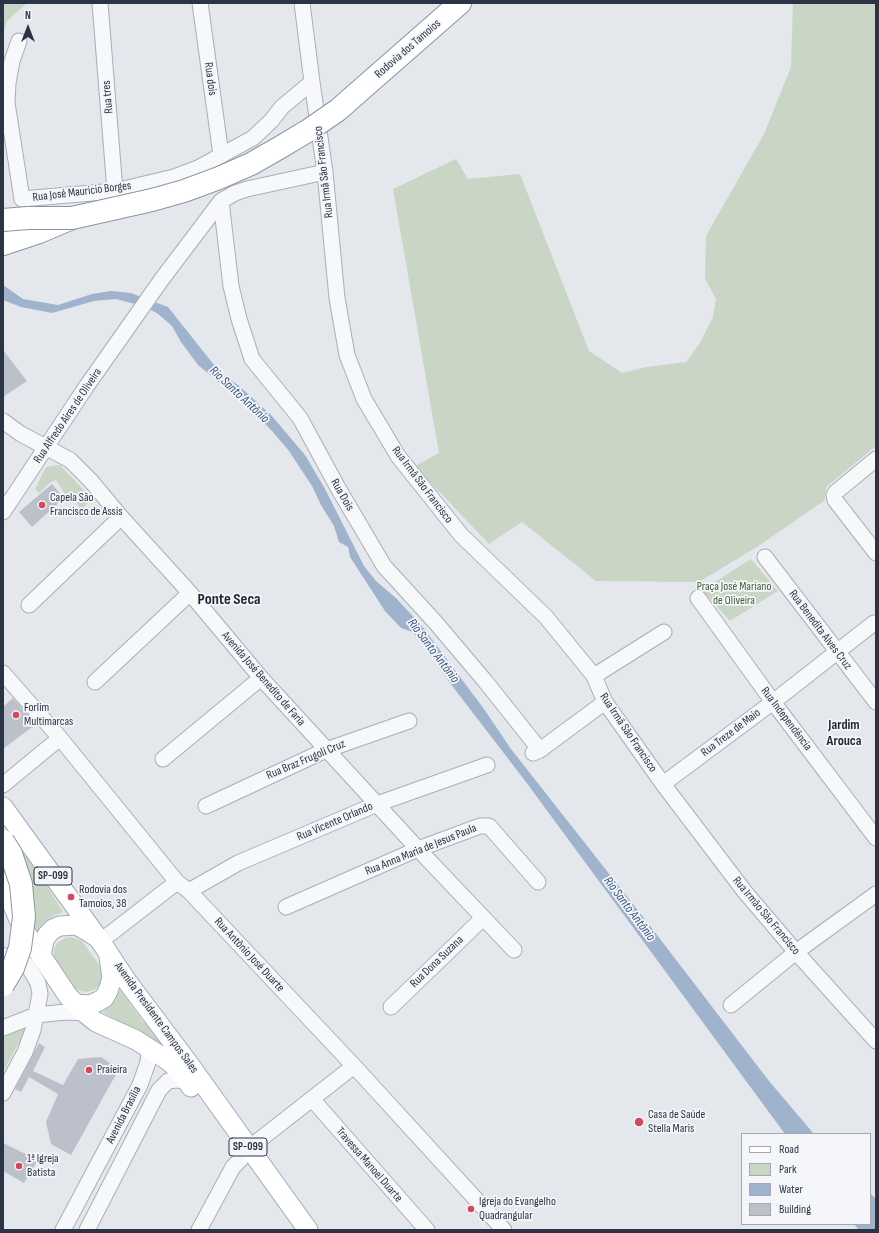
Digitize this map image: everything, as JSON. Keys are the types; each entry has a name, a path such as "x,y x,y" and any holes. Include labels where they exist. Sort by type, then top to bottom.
{"highway":[{"name":"Rodovia dos Tamoios","path":"72,218 152,200 184,191 219,178 250,164 309,130 338,110 460,3"},
{"path":"3,220 28,218 72,218"},
{"path":"3,233 72,218"},
{"path":"3,244 39,232 72,218"},
{"path":"3,841 11,854 21,884 24,917 20,948 13,968 3,985"}],"main road":[{"name":"Avenida Presidente Campos Sales","path":"3,806 106,949 126,980 189,1064 293,1230"},
{"name":"Avenida Presidente Campos Sales","path":"3,882 22,927 63,990 96,1022 148,1047 170,1062 308,1230"},
{"name":"SP-099","path":"41,956 48,934 53,929 60,926 76,925 89,932 106,949 112,978 108,991 104,998 80,1008"}],"street":[{"name":"Rua tres","path":"100,3 116,191"},
{"name":"Rua dois","path":"200,3 221,155"},
{"name":"Rua Irmã São Francisco","path":"302,3 325,172 337,298 347,355 364,399 398,456 461,535 546,617 594,676 605,702 663,784"},
{"path":"19,41 12,61 8,83 7,103 22,199"},
{"path":"221,155 254,138 271,121 282,107 312,82"},
{"name":"Rua José Mauricio Borges","path":"3,229 8,224 22,199 116,191 174,177 198,168 221,155"},
{"path":"221,201 235,193 247,189 325,172"},
{"name":"Rua Alfredo Aires de Oliveira","path":"3,512 162,280 221,201"},
{"name":"Rua Dois","path":"221,201 231,286 239,319 252,359 300,418 338,488 384,566 436,623 485,681 536,752 605,702"},
{"name":"Avenida José Benedito de Faria","path":"3,421 21,434 70,460 91,481 121,517 190,593 260,678 418,849 514,950"},
{"path":"876,459 834,495 835,500 876,553"},
{"path":"29,606 121,517"},
{"name":"Rua Benedita Alves Cruz","path":"765,557 876,702"},
{"path":"95,682 190,593"},
{"name":"Rua Independência","path":"698,598 773,702 876,838"},
{"name":"Rua Treze de Maio","path":"663,784 773,702 874,623"},
{"path":"594,676 664,632"},
{"name":"Rua Antônio José Duarte","path":"3,673 60,738 183,887 354,1066 504,1230"},
{"path":"163,759 260,678"},
{"name":"Rua Braz Frugoli Cruz","path":"206,806 326,750 409,721"},
{"path":"3,785 60,738"},
{"name":"Rua Vicente Orlando","path":"106,949 106,937 183,887 377,804 487,765"},
{"name":"Rua Irmão São Francisco","path":"663,784 745,892 796,952 876,1041"},
{"name":"Rua Anna Maria de Jesus Paula","path":"286,906 418,849 480,826 489,826 538,882"},
{"path":"731,1005 796,952 876,894"},
{"name":"Rua Dona Suzana","path":"391,1007 483,918"},
{"path":"3,956 22,960 28,966 35,976 40,994 33,1030 25,1052 3,1093"},
{"path":"3,1028 36,1015 80,1008"},
{"name":"Avenida Brasília","path":"63,1230 140,1085 148,1062 148,1047"},
{"path":"199,1230 232,1167 245,1154 354,1066"},
{"name":"Avenida Brasília","path":"86,1230 159,1090 168,1081 187,1081"},
{"name":"Travessa Manoel Duarte","path":"312,1099 426,1230"},
{"path":"90,1181 107,1191"}],"green space":[{"path":"3,3 27,3 7,21 3,33"},
{"path":"793,3 876,3 876,446 826,487 825,500 760,545 699,582 596,581 522,522 489,544 415,466 439,453 393,189 456,159 468,179 520,174 589,351 622,373 647,367 686,362 700,343 713,317 716,299 705,279 706,236 764,134 791,67"},
{"path":"60,465 92,499 81,510 72,495 68,499 56,480 51,482 39,493 35,489 46,467"},
{"name":"Praça José Mariano de Oliveira","path":"751,559 778,591 730,621 702,590"},
{"path":"10,827 63,912 53,916 43,923 37,932 31,925 9,833"},
{"path":"71,937 82,941 103,970 101,984 94,990 86,992 75,988 53,958 54,949 57,943 65,938"},
{"path":"120,990 141,1019 175,1056 139,1032 102,1012 115,1001"},
{"path":"26,1026 27,1028 3,1072 3,1035"}],"water":[{"name":"Rio Santo Antônio","path":"3,285 23,299 58,305 92,294 111,291 131,293 168,307 222,375 238,385 272,416 305,455 324,487 364,566 376,581 396,598 421,625 484,709 511,749 647,922 769,1081 813,1133 784,1133 526,782 413,632 401,628 385,611 350,557 348,547 339,542 334,526 321,505 312,486 289,451 248,406 198,365 181,342 172,326 157,313 142,306 116,299 94,301 52,313 21,307 3,300"},
{"path":"871,1194 876,1199 876,1230 859,1230 855,1225 871,1225"}],"building":[{"path":"3,350 27,381 3,397"},
{"name":"Capela São Francisco de Assis","path":"52,484 64,498 32,527 19,512"},
{"name":"Forlim Multimarcas","path":"13,698 36,724 3,749 3,707"},
{"path":"39,1043 45,1047 33,1071 63,1085 78,1059 101,1057 119,1069 71,1155 51,1144 46,1122 58,1094 29,1077 21,1092 15,1089"},
{"name":"1ª Igreja Batista","path":"3,1143 38,1160 24,1183 3,1171"}],"place":[{"name":"Capela São Francisco de Assis","path":"42,505"},
{"name":"Forlim Multimarcas","path":"16,715"},
{"name":"Rodovia dos Tamoios, 38","path":"71,897"},
{"name":"Praieira","path":"89,1070"},
{"name":"Casa de Saúde Stella Maris","path":"639,1122"},
{"name":"1ª Igreja Batista","path":"19,1166"},
{"name":"Igreja do Evangelho Quadrangular","path":"471,1209"}],"district":[{"name":"Ponte Seca","path":"229,600"},
{"name":"Jardim Arouca","path":"844,734"}]}
